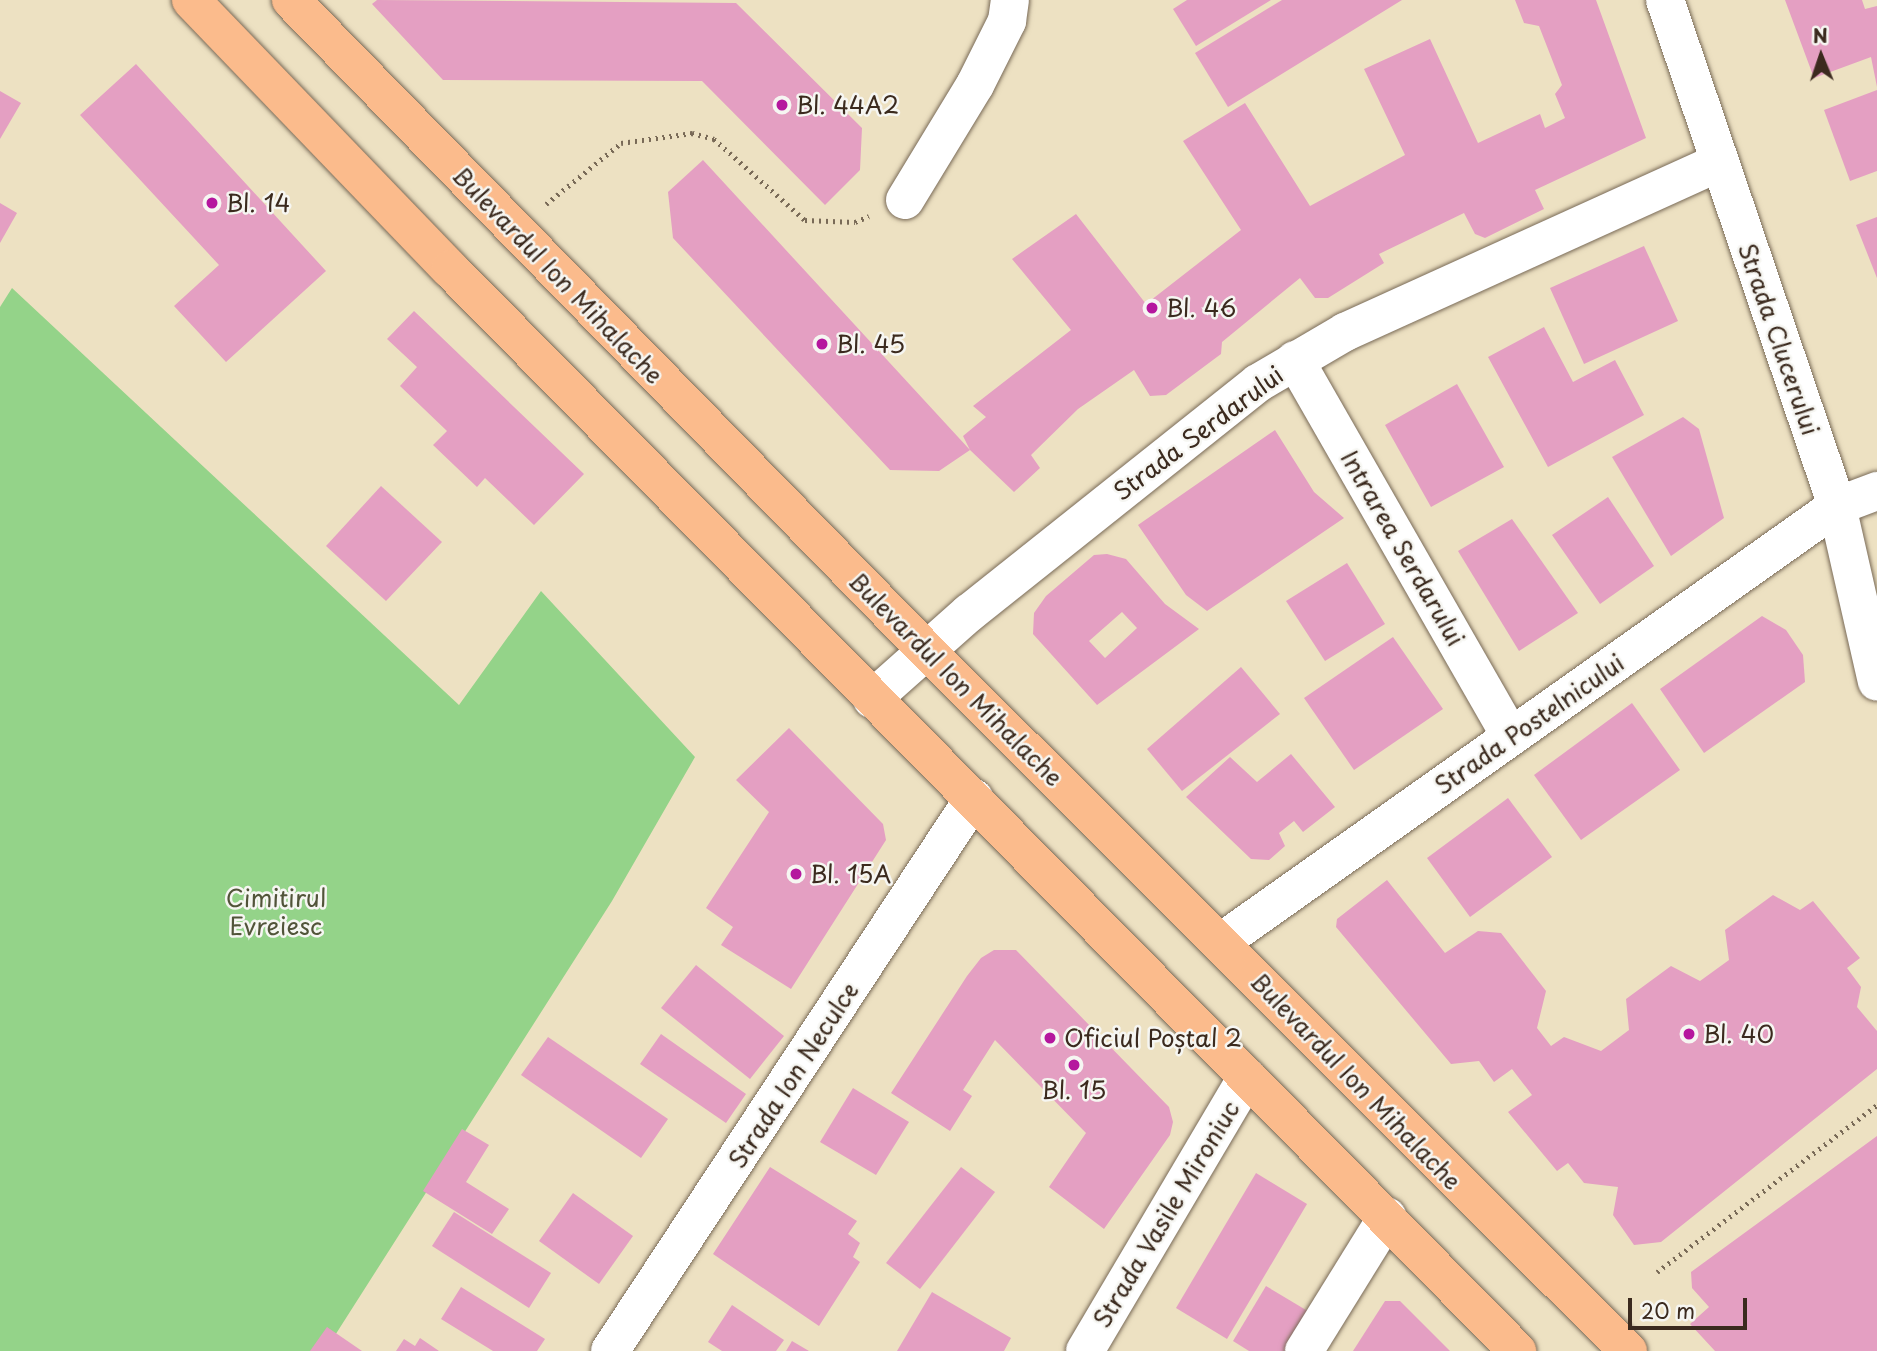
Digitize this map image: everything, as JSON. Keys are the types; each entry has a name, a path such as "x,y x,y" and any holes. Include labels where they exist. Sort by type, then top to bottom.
{"main road":[{"path":"191,0 872,699 974,797 1517,1351"},
{"name":"Bulevardul Ion Mihalache","path":"291,0 515,233 926,650 1628,1351"}],"street":[{"path":"905,200 975,85 1007,21 1010,0"},
{"name":"Strada Clucerului","path":"1665,0 1837,506 1877,682"},
{"name":"Strada Serdarului","path":"872,699 926,650 1258,383 1345,332 1719,162"},
{"name":"Intrarea Serdarului","path":"1295,360 1511,737"},
{"name":"Strada Postelnicului","path":"1221,942 1837,506 1877,491"},
{"name":"Strada Ion Neculce","path":"610,1351 974,797"},
{"name":"Strada Vasile Mironiuc","path":"1085,1351 1247,1077"},
{"path":"1304,1351 1387,1217"}],"path":[{"path":"515,233 621,143 669,133 714,139 805,220 855,222 905,200"},
{"path":"1657,1272 1877,1105"}],"green space":[{"name":"Cimitirul Evreiesc","path":"12,288 459,705 541,591 695,757 612,901 325,1351 0,1351 0,307"}],"building":[{"name":"Bl. 44A2","path":"377,0 736,3 862,128 860,170 825,205 702,81 443,80 372,4"},
{"path":"1187,0 1271,0 1196,46 1173,9"},
{"path":"1282,0 1402,0 1228,107 1195,53"},
{"path":"1515,0 1596,0 1646,138 1535,190 1544,209 1485,238 1475,234 1464,213 1379,254 1384,263 1328,298 1315,298 1300,278 1222,342 1221,354 1166,395 1150,396 1134,370 1078,409 1031,455 1040,468 1014,492 970,450 963,436 986,417 973,406 1071,330 1012,259 1076,214 1146,304 1241,230 1183,141 1245,103 1310,206 1405,155 1364,69 1430,39 1478,143 1540,114 1545,128 1565,118 1555,94 1562,85 1539,26 1524,23"},
{"path":"1785,0 1862,0 1865,9 1877,6 1877,87 1871,57 1814,78"},
{"name":"Bl. 14","path":"136,64 326,271 226,362 174,306 219,265 80,115"},
{"path":"1877,90 1877,171 1850,181 1824,110"},
{"path":"0,91 21,103 0,139"},
{"name":"Bl. 45","path":"703,160 970,450 939,471 890,470 673,238 668,192"},
{"path":"0,203 17,213 0,243"},
{"path":"1877,217 1877,278 1856,225"},
{"path":"1644,246 1678,321 1584,364 1550,288"},
{"path":"414,311 584,474 534,525 485,478 477,487 433,445 447,431 400,386 417,367 387,339"},
{"path":"1544,327 1573,382 1615,360 1644,415 1548,467 1488,357"},
{"path":"1457,384 1504,467 1431,507 1385,425"},
{"path":"1683,417 1699,429 1724,518 1671,556 1612,457"},
{"path":"1275,430 1314,492 1344,518 1207,611 1186,595 1138,525"},
{"path":"381,486 442,542 386,601 326,546"},
{"path":"1608,497 1654,566 1600,604 1552,535"},
{"path":"1512,519 1578,613 1519,651 1458,551"},
{"path":"1107,554 1126,559 1165,604 1199,629 1097,705 1033,634 1034,613 1046,596 1094,555","holes":["1122,612 1137,628 1105,658 1089,641"]},
{"path":"1347,563 1385,624 1325,661 1286,601"},
{"path":"1762,616 1786,630 1803,655 1805,682 1704,753 1660,689"},
{"path":"1393,637 1443,709 1354,770 1304,698"},
{"path":"1241,667 1280,714 1182,791 1147,749"},
{"path":"1632,703 1680,770 1581,840 1534,775"},
{"name":"Bl. 15A","path":"789,728 883,824 886,840 791,989 721,945 733,927 706,908 769,812 736,780"},
{"path":"1291,754 1335,807 1303,832 1294,821 1279,833 1285,846 1269,860 1251,859 1186,797 1230,757 1257,782"},
{"path":"1508,798 1552,857 1470,917 1427,858"},
{"name":"Bl. 40","path":"1387,880 1445,953 1478,931 1501,933 1546,991 1537,1028 1551,1046 1564,1037 1601,1051 1629,1030 1626,999 1671,966 1700,981 1729,960 1725,930 1773,895 1800,910 1813,901 1860,958 1847,968 1861,987 1857,1007 1877,1031 1877,1069 1661,1242 1634,1245 1613,1215 1618,1187 1584,1183 1568,1163 1557,1171 1508,1112 1532,1095 1512,1069 1494,1082 1479,1061 1451,1064 1336,927 1337,919"},
{"name":"Bl. 15","path":"994,950 1016,950 1169,1107 1173,1122 1170,1135 1104,1229 1049,1187 1086,1133 995,1040 963,1090 972,1096 950,1131 891,1093 967,976 981,958"},
{"path":"696,965 784,1036 750,1079 661,1008"},
{"path":"661,1034 746,1094 726,1123 640,1064"},
{"path":"548,1037 668,1119 641,1158 521,1075"},
{"path":"853,1088 909,1122 876,1175 820,1142"},
{"path":"462,1129 489,1145 466,1182 509,1209 492,1234 423,1191"},
{"path":"1877,1136 1877,1351 1715,1351 1690,1324 1709,1307 1692,1288 1691,1272"},
{"path":"770,1167 857,1221 848,1234 860,1243 853,1257 860,1262 819,1326 713,1254"},
{"path":"961,1167 995,1192 920,1289 886,1263"},
{"path":"1256,1173 1307,1204 1227,1339 1176,1308"},
{"path":"573,1193 633,1236 599,1284 539,1241"},
{"path":"454,1212 551,1273 529,1308 432,1246"},
{"path":"1266,1286 1311,1313 1289,1351 1249,1351 1233,1341"},
{"path":"461,1287 545,1339 537,1351 493,1351 441,1319"},
{"path":"932,1292 1011,1338 1004,1351 897,1351"},
{"path":"1385,1301 1400,1301 1450,1351 1353,1351"},
{"path":"732,1305 784,1340 776,1351 722,1351 708,1342"},
{"path":"327,1327 362,1351 310,1351"},
{"path":"420,1338 439,1351 396,1351 404,1339 415,1346"},
{"path":"792,1341 809,1351 786,1351"}],"place":[{"name":"Bl. 44A2","path":"782,105"},
{"name":"Bl. 14","path":"212,203"},
{"name":"Bl. 46","path":"1152,308"},
{"name":"Bl. 45","path":"822,344"},
{"name":"Bl. 15A","path":"796,874"},
{"name":"Bl. 40","path":"1689,1034"},
{"name":"Oficiul Poștal 2","path":"1050,1038"},
{"name":"Bl. 15","path":"1074,1065"}]}
